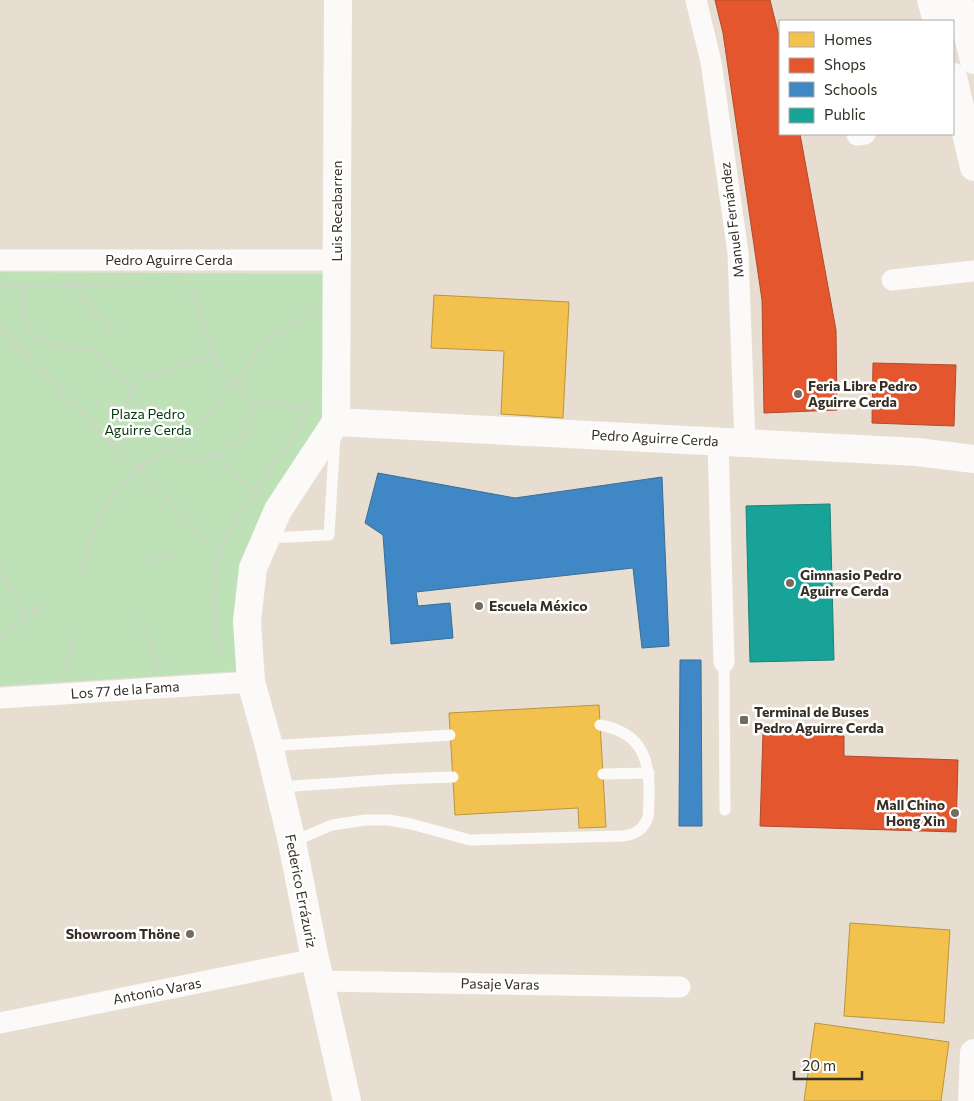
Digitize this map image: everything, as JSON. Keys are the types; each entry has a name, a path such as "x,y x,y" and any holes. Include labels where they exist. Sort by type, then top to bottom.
{"street":[{"name":"Luis Recabarren","path":"336,422 338,0"},
{"name":"Manuel Fernández","path":"696,0 711,62 738,253 745,443"},
{"path":"930,0 937,20"},
{"path":"959,0 974,60"},
{"path":"954,86 958,121 974,168"},
{"name":"Pedro Aguirre Cerda","path":"0,260 337,260"},
{"path":"892,280 974,271"},
{"name":"Pedro Aguirre Cerda","path":"336,422 917,452 974,458"},
{"name":"Federico Errázuriz","path":"336,422 278,510 253,568 247,621 251,682 269,746 292,842 317,970 347,1101"},
{"path":"718,442 724,662"},
{"name":"Los 77 de la Fama","path":"0,698 251,682"},
{"name":"Pasaje Varas","path":"317,970 680,987"},
{"name":"Antonio Varas","path":"0,1023 317,970"},
{"path":"972,1101 974,1053"}],"lane":[{"path":"266,538 329,535 336,422"},
{"path":"724,662 725,810"},
{"path":"292,842 332,825 366,820 389,820 411,824 470,840 630,835 636,833 642,828 648,817 649,773 647,762 636,744 620,731 600,725"},
{"path":"269,746 450,735"},
{"path":"603,774 649,773"},
{"path":"279,788 397,779 453,777"}],"path":[{"path":"164,450 193,461 216,456 242,438 253,420 252,406 220,368 214,356 209,345 204,323 187,284"},
{"path":"73,285 114,335"},
{"path":"28,286 23,293 23,316 34,334 49,344 93,351 124,380 135,387"},
{"path":"81,567 99,516 114,495 138,469 164,450 182,440 210,413 267,341 318,308"},
{"path":"0,328 219,553"},
{"path":"118,451 127,433 128,403 135,387 148,376 214,356"},
{"path":"252,406 268,402 306,411"},
{"path":"216,456 228,472 257,489"},
{"path":"144,560 173,558"},
{"path":"0,567 25,616"},
{"path":"0,637 25,616 49,602"},
{"path":"138,620 160,667"},
{"path":"63,674 76,636"}],"green space":[{"name":"Plaza Pedro Aguirre Cerda","path":"0,272 332,274 329,417 270,506 242,671 0,686"}],"building: Homes":[{"path":"434,295 569,302 563,418 501,414 504,351 431,348"},
{"path":"599,705 606,827 579,828 578,808 455,815 449,713"},
{"path":"850,923 950,930 944,1023 844,1016"},
{"path":"815,1023 949,1042 941,1101 804,1101"}],"building: Shops":[{"path":"715,0 770,0 779,36 779,135 800,135 836,330 837,410 764,413 762,300 723,33"},
{"path":"873,363 956,365 954,426 872,423"},
{"path":"763,733 844,736 844,756 958,760 956,832 760,826"}],"building: Schools":[{"path":"378,473 515,498 662,477 669,646 642,648 633,568 416,592 418,606 450,603 453,638 391,644 383,535 365,523"},
{"path":"680,660 701,660 702,826 679,826"}],"building: Public":[{"name":"Gimnasio Pedro Aguirre Cerda","path":"830,504 834,660 750,662 746,506"}],"place":[{"name":"Feria Libre Pedro Aguirre Cerda","path":"798,394"},
{"name":"Gimnasio Pedro Aguirre Cerda","path":"790,583"},
{"name":"Escuela México","path":"479,606"},
{"name":"Terminal de Buses Pedro Aguirre Cerda","path":"744,720"},
{"name":"Mall Chino Hong Xin","path":"955,813"},
{"name":"Showroom Thöne","path":"190,934"}]}
